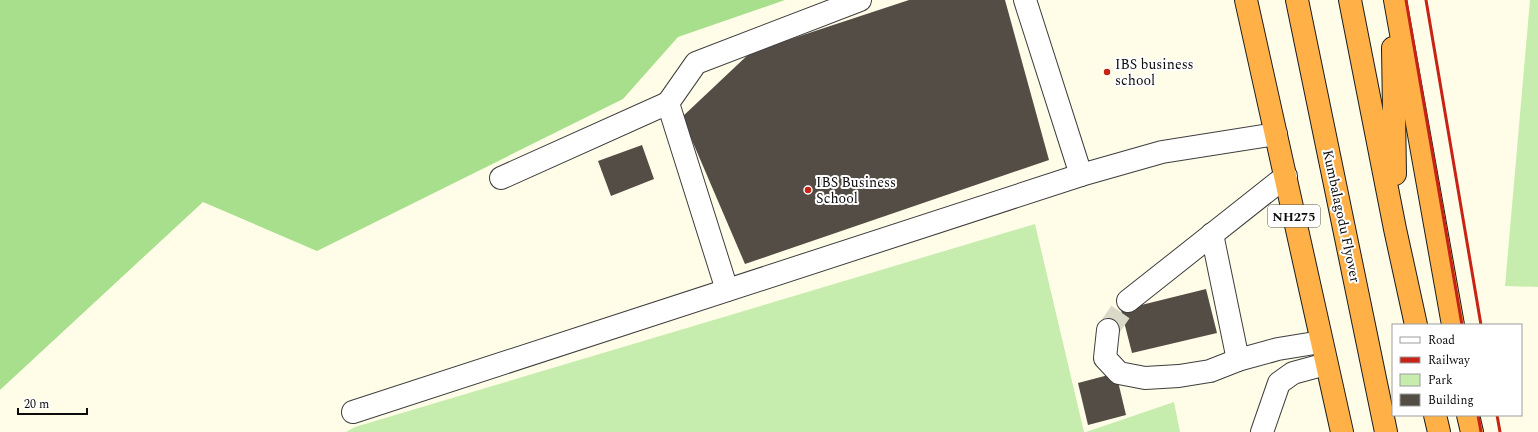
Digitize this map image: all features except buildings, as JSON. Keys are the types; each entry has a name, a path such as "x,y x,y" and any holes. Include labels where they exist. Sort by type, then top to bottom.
{"highway":[{"name":"NH275","path":"1246,0 1342,432"},
{"name":"Kumbalagodu Flyover","path":"1297,0 1386,432"},
{"path":"1350,0 1395,229 1416,324"},
{"path":"1394,0 1395,229"},
{"path":"1394,0 1453,324"},
{"path":"1435,416 1439,432"},
{"path":"1468,416 1472,432"}],"lane":[{"path":"500,178 668,103 696,63 860,0"},
{"path":"1025,0 1081,175"},
{"path":"668,103 727,290"},
{"path":"353,412 1081,175 1162,152 1276,134"},
{"path":"1128,301 1286,176"},
{"path":"1212,234 1238,360"},
{"path":"1108,330 1104,358 1119,373 1145,378 1179,376 1210,371 1238,360 1278,349 1322,342"},
{"path":"1262,432 1279,383 1293,373 1326,364"}],"green space":[{"path":"0,0 785,0 678,37 623,99 317,251 203,202 0,390"},
{"path":"1530,0 1538,0 1538,287 1505,286"},
{"path":"1035,224 1084,432 346,432 355,427"},
{"path":"1174,402 1180,432 1086,432"}],"tunnel":[{"path":"1108,330 1128,301"}],"railway":[{"path":"1406,0 1462,324"},
{"path":"1426,0 1481,324"},
{"path":"1478,416 1481,432"},
{"path":"1497,416 1500,432"}],"place":[{"name":"IBS business school","path":"1107,72"},
{"name":"IBS Business School","path":"808,190"}]}
